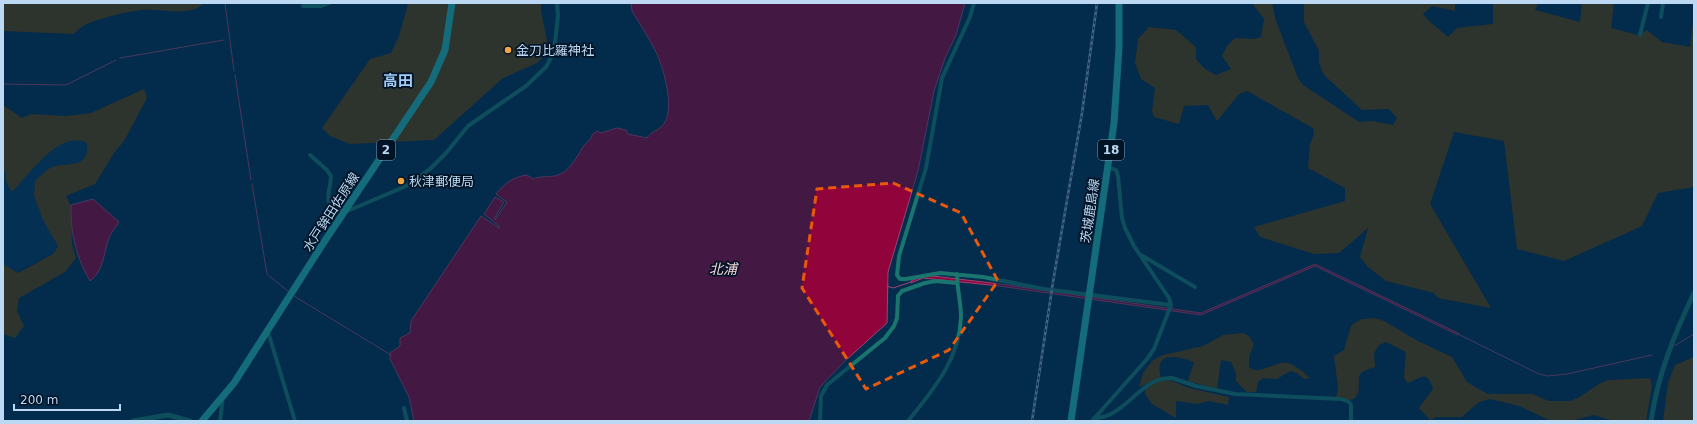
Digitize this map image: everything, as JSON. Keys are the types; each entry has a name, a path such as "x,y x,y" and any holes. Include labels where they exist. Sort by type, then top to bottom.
{"main road":[{"name":"水戸鉾田佐原線","path":"202,421 223,397 434,78 448,39 452,3"},
{"name":"茨城鹿島線","path":"1071,421 1117,100 1120,34 1118,3"}],"street":[{"path":"303,6 321,6 329,3"},
{"path":"310,155 327,170 331,176 327,200 335,210 345,212 404,187 414,181 431,168 446,153 468,126 526,86 546,67 554,52 558,16 557,3"},
{"path":"974,3 970,17 942,78 926,168 899,256 897,275 900,279 906,280 929,274 957,274 983,277 1089,298 1170,308"},
{"path":"1640,35 1648,3"},
{"path":"1661,17 1663,3"},
{"path":"1093,420 1148,359 1154,349 1170,308 1169,298 1140,255 1125,228 1122,218 1118,176 1116,170 1108,167"},
{"path":"1140,255 1196,287"},
{"path":"908,421 938,384 952,357 961,326 960,296 957,283 957,274"},
{"path":"820,421 822,396 827,386 885,338 894,326 897,318 898,296 902,291 936,280 957,283"},
{"path":"1651,421 1656,390 1665,359 1694,292"},
{"path":"266,333 269,335 295,421"},
{"path":"1093,420 1115,411 1152,382 1165,377 1235,394 1341,399 1349,402 1351,405 1351,421"},
{"path":"220,421 223,397"},
{"path":"404,408 407,421"},
{"path":"133,421 168,415 190,421"}],"highlighted area":[{"path":"893,183 961,213 998,281 949,350 866,389 802,288 817,189"}],"shaded area":[{"path":"3,3 204,3 198,8 191,10 142,10 104,18 82,27 73,34 3,31"},
{"path":"407,3 541,3 541,11 549,51 537,63 503,78 434,140 350,144 330,136 322,128 370,59 391,53 399,36 408,4"},
{"path":"1252,3 1272,3 1276,21 1298,78 1303,85 1359,122 1372,121 1393,125 1397,118 1389,109 1362,110 1324,75 1319,63 1319,51 1304,22 1304,3 1455,3 1455,11 1432,6 1423,14 1448,37 1457,28 1493,24 1493,3 1538,3 1535,10 1580,22 1582,3 1614,3 1611,28 1638,35 1647,30 1662,42 1690,47 1694,13 1694,187 1658,193 1642,226 1564,261 1517,249 1504,141 1454,132 1430,204 1491,308 1438,298 1434,293 1386,281 1368,267 1360,257 1368,228 1339,253 1314,254 1260,237 1254,227 1345,201 1345,188 1308,168 1310,144 1314,134 1313,128 1247,91 1239,94 1217,121 1208,105 1184,106 1179,124 1154,117 1152,111 1155,88 1141,79 1135,63 1138,39 1149,27 1176,30 1196,47 1196,59 1205,69 1216,75 1231,69 1222,56 1227,46 1235,38 1253,39 1261,37 1264,19"},
{"path":"144,89 147,98 124,141 114,153 95,184 66,196 71,206 72,244 76,258 65,272 19,298 17,311 24,326 15,338 3,334 3,264 18,273 53,254 58,246 43,220 34,196 35,181 50,168 81,161 85,158 87,152 87,143 77,140 67,142 57,147 37,164 14,190 11,191 6,181 6,172 3,170 3,105 22,118 31,114 66,116 91,113"},
{"path":"3,116 81,135 100,145 43,205 57,246 53,253 17,271 3,265"},
{"path":"1374,318 1384,321 1418,341 1452,357 1467,382 1488,394 1532,394 1549,401 1569,401 1578,398 1599,384 1608,380 1650,378 1652,386 1646,421 1614,421 1593,415 1575,420 1551,421 1519,406 1490,399 1479,402 1462,417 1436,417 1430,420 1419,408 1433,389 1431,382 1428,378 1422,377 1407,383 1404,377 1406,352 1386,342 1379,345 1374,353 1375,367 1363,371 1359,376 1358,393 1354,399 1349,400 1336,397 1338,388 1334,356 1344,350 1351,326 1354,323 1362,319"},
{"path":"1243,333 1249,336 1254,344 1249,357 1249,367 1253,370 1288,363 1297,367 1310,378 1304,379 1297,373 1290,371 1277,379 1263,378 1258,382 1256,392 1247,392 1236,381 1236,373 1231,362 1221,360 1217,389 1188,381 1194,362 1181,358 1168,357 1161,362 1159,368 1161,377 1139,387 1143,373 1153,360 1163,355 1203,346 1223,335"},
{"path":"1694,357 1694,421 1663,421 1668,383 1675,365"},
{"path":"1167,379 1189,388 1229,397 1228,405 1208,401 1198,404 1176,401 1176,418 1152,404 1145,394 1146,387 1154,381"}],"water":[{"name":"北浦","path":"631,3 965,3 956,35 945,58 934,91 918,171 888,272 887,323 845,361 820,387 809,421 414,421 409,397 390,359 390,353 400,346 400,338 410,333 411,321 481,216 499,228 499,226 484,214 495,197 504,202 495,217 495,220 507,202 496,194 506,184 518,177 527,175 533,179 555,176 564,172 572,164 584,145 591,139 592,135 597,131 601,133 617,128 626,130 628,134 647,138 665,122 669,107 667,88 662,69 654,48 632,11"},
{"path":"93,199 119,222 110,236 101,266 95,277 90,281 81,263 75,244 71,205"},
{"path":"1315,264 1458,333 1458,335 1315,266 1201,315 999,286 923,278 911,283 911,281 923,276 933,276 1000,284 1201,313"}],"waterway":[{"path":"225,3 234,71"},
{"path":"120,58 224,40"},
{"path":"3,84 66,85 116,60"},
{"path":"235,75 251,180"},
{"path":"252,184 267,274 289,292"},
{"path":"887,286 893,288 911,282"},
{"path":"294,296 391,355"},
{"path":"1458,334 1539,374 1548,376 1567,374 1652,355"},
{"path":"1674,346 1694,334"}],"railway":[{"path":"1032,421 1053,282 1082,113 1097,3"}],"place":[{"name":"金刀比羅神社","path":"508,50"},
{"name":"秋津郵便局","path":"401,181"}],"district":[{"name":"高田","path":"398,81"}]}
